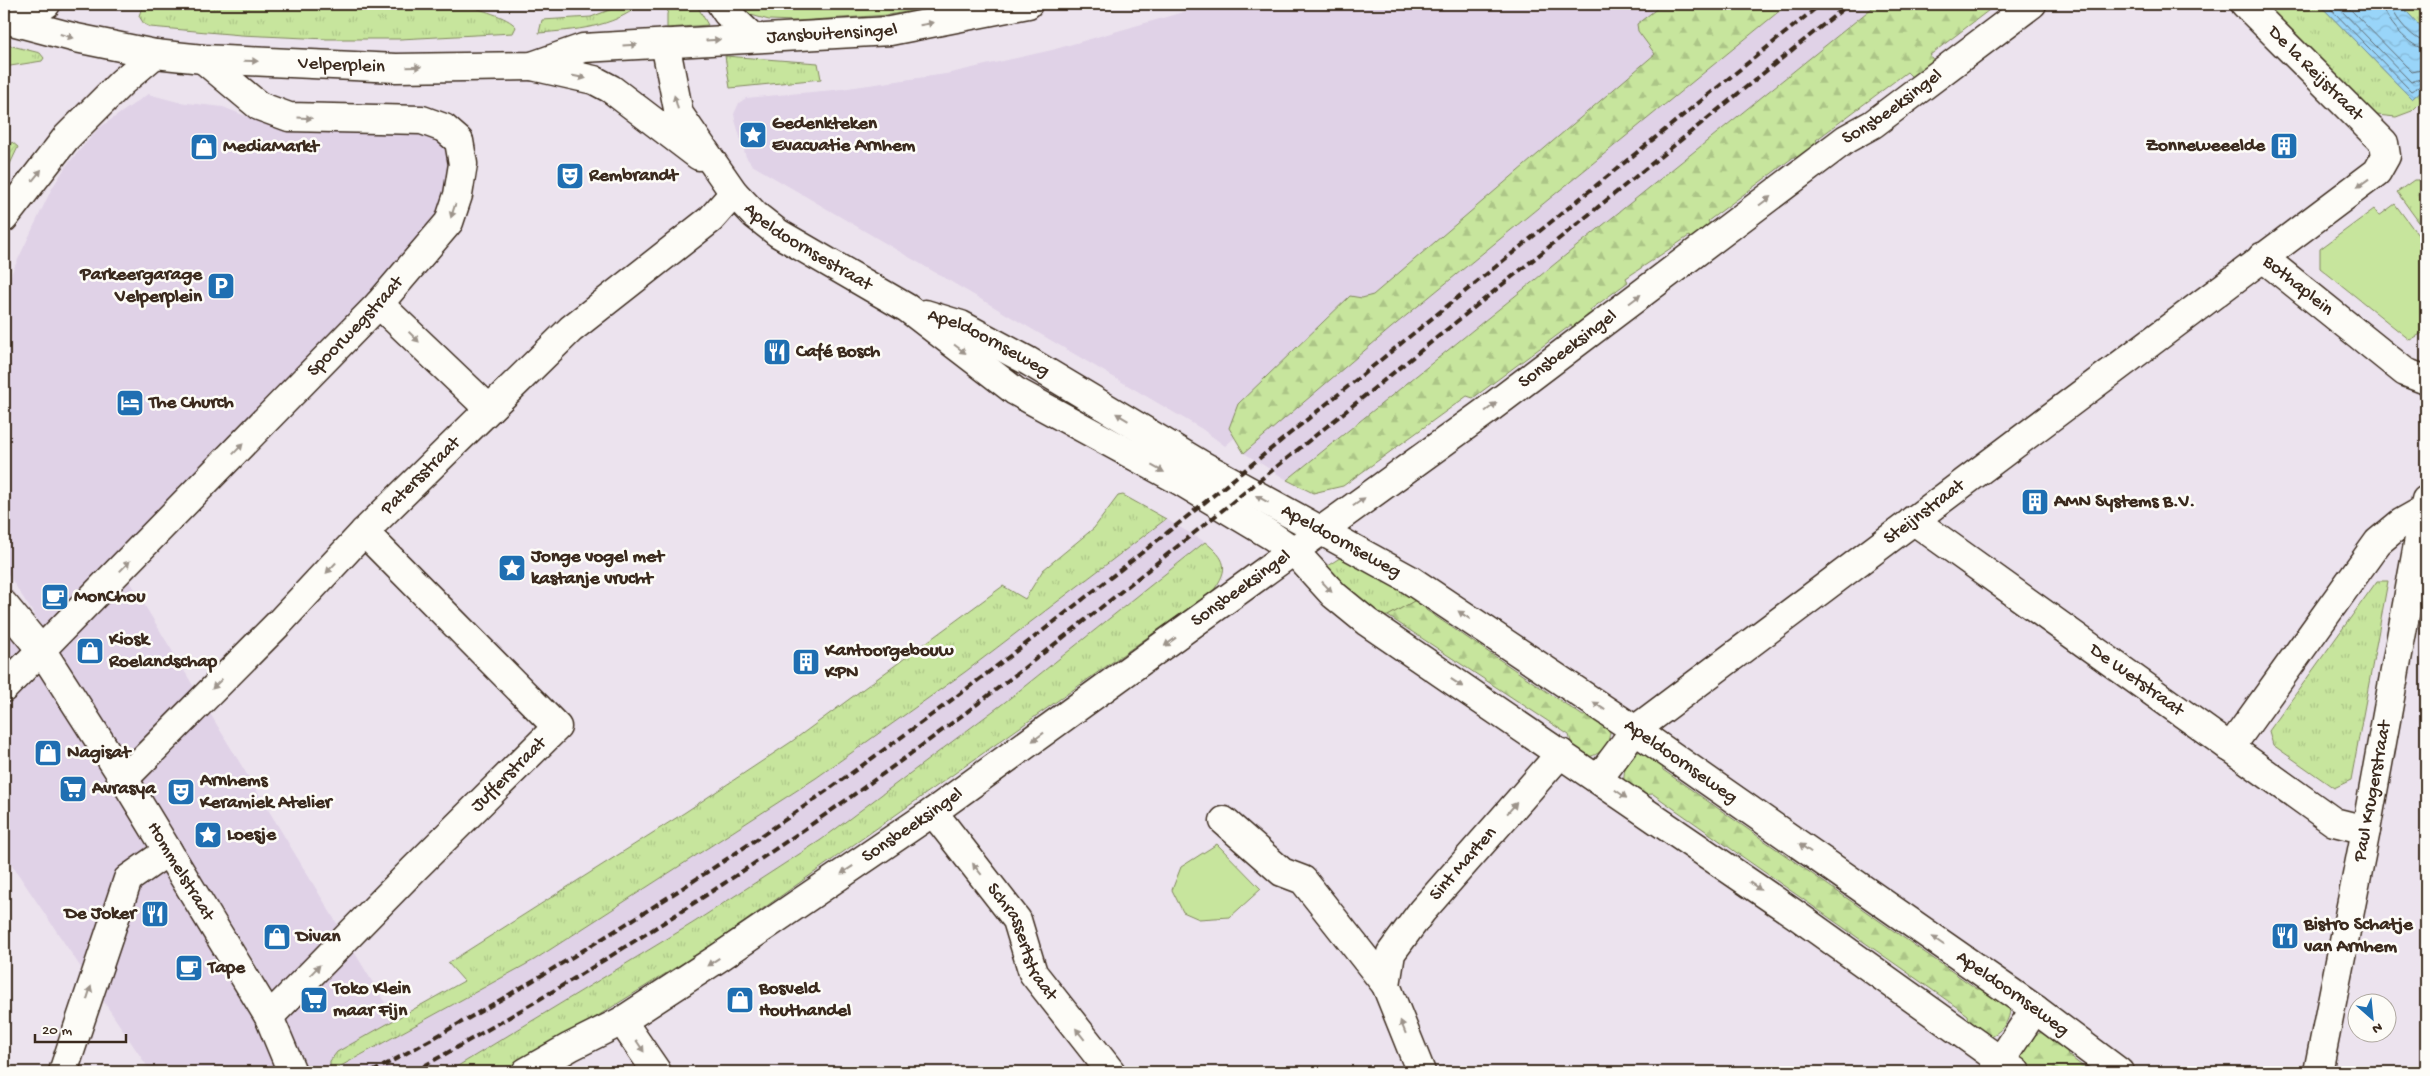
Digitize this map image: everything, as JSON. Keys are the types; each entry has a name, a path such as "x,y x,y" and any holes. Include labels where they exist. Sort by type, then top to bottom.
{"street":[{"name":"Velperplein","path":"12,20 46,4"},
{"path":"721,4 727,13 752,37"},
{"name":"Jansbuitensingel","path":"665,43 890,31 1028,4"},
{"name":"Sonsbeeksingel","path":"526,1072 622,1020 720,957 933,812 1485,412 1846,139 1872,124 2032,4"},
{"name":"De la Reijstraat","path":"2245,4 2384,143"},
{"name":"Velperplein","path":"12,20 76,38 155,54 203,59 396,68 532,66 583,48 665,43"},
{"name":"Apeldoornsestraat","path":"665,43 679,114 727,183 755,215 778,234 907,308"},
{"path":"4,218 66,138 122,82 155,54"},
{"name":"Spoorwegstraat","path":"4,688 379,304 449,222 458,195 463,164 458,141 444,128 422,120 289,117 259,106 203,59"},
{"name":"Apeldoornsestraat","path":"532,66 594,80 611,88 727,183"},
{"name":"Bothaplein","path":"2384,143 2386,156 2374,176 2262,258 2405,372 2426,380"},
{"name":"Patersstraat","path":"124,779 280,622 364,532 571,329 711,219 727,183"},
{"name":"Steijnstraat","path":"1599,778 1635,730 2262,258"},
{"path":"379,304 489,409"},
{"name":"Apeldoornseweg","path":"907,308 969,329 1028,361 1200,464 1409,578 1635,730 2035,1010 2119,1072"},
{"name":"Apeldoornseweg","path":"907,308 1015,390 1182,482 1294,551 1334,595 1367,622 1599,778 1807,923 2002,1068"},
{"name":"Paul Krugerstraat","path":"2230,748 2378,542 2425,505"},
{"name":"Paul Krugerstraat","path":"2318,1072 2366,830 2425,505"},
{"name":"De Wetstraat","path":"1913,520 2334,822 2366,830"},
{"name":"Jufferstraat","path":"268,1018 414,869 557,728 364,532"},
{"name":"Hommelstraat","path":"4,605 42,651 124,779 268,1018 292,1072"},
{"name":"Sint Marten","path":"1386,985 1391,953 1422,911 1561,753"},
{"name":"Schrassertstraat","path":"933,812 1017,920 1033,973 1110,1072"},
{"path":"1224,821 1282,872 1303,880 1386,985 1422,1072"},
{"path":"63,1072 128,879 168,851"},
{"path":"2002,1068 2035,1010"},
{"path":"622,1020 657,1072"}],"shaded area":[{"path":"1211,4 1744,4 1225,446 1202,429 752,165 746,157 735,120 734,114 739,103 746,98 834,90 946,74 1052,50"},
{"path":"1788,4 1877,4 1287,480 1244,453 1391,328"},
{"path":"148,94 178,102 223,107 261,122 417,126 444,144 451,166 448,216 116,558 399,1026 317,1072 307,1072 284,1017 260,971 4,568 4,289 51,190 66,166 99,128"},
{"path":"1166,519 1205,542 1005,702 821,840 693,923 448,1072 332,1072 534,960 816,778 965,672"},
{"path":"4,624 49,688 142,833 252,1015 277,1072 151,1072 4,853"}],"green space":[{"path":"143,4 465,4 500,16 516,27 513,33 400,39 327,39 241,35 150,27 144,24 139,16"},
{"path":"554,4 608,4 595,8 581,9 567,8"},
{"path":"625,4 641,4 630,12 605,23 579,29 539,33 542,20 591,17"},
{"path":"670,4 696,4 708,25 667,28 667,14"},
{"path":"735,4 955,4 888,15 796,21 769,20 751,15"},
{"path":"1663,4 1788,4 1391,328 1244,453 1229,428 1238,404 1350,296 1362,298 1373,295 1655,54 1638,31 1637,24"},
{"path":"1877,4 1997,4 1930,55 1935,63 1913,78 1907,72 1816,140 1821,147 1801,163 1795,156 1708,221 1713,229 1695,243 1689,236 1626,278 1628,282 1590,310 1595,318 1576,332 1571,325 1473,398 1467,396 1343,486 1313,493 1287,480"},
{"path":"2255,4 2319,4 2412,99 2426,86 2426,97 2412,111 2396,117 2367,114"},
{"path":"2400,4 2426,4 2426,33"},
{"path":"4,44 40,53 44,58 42,61 4,67"},
{"path":"725,56 818,63 821,79 730,88"},
{"path":"12,142 18,147 4,177 4,154"},
{"path":"2414,180 2426,183 2426,232 2397,192"},
{"path":"2395,204 2426,246 2426,331 2410,340 2320,268 2320,249 2374,209 2379,216"},
{"path":"1123,495 1166,519 965,672 816,778 534,960 330,1072 330,1061 337,1052 464,981 448,963 684,813 791,742 1003,586 1025,599 1043,570 1094,528 1118,496"},
{"path":"1205,542 1218,554 1223,564 1222,576 1213,591 710,946 543,1050 503,1072 448,1072 693,923 821,840 1005,702"},
{"path":"1346,554 1421,597 1388,616 1376,617 1324,568"},
{"path":"2377,581 2388,581 2351,780 2334,788 2273,745 2269,731"},
{"path":"1421,597 1426,610 1583,716 1596,714 1610,726 1609,737 1602,750 1588,757 1574,752 1569,735 1388,616"},
{"path":"1645,750 1660,757 1663,770 1977,989 1989,988 2010,1006 2009,1016 2001,1030 1987,1037 1970,1029 1968,1015 1653,794 1640,795 1624,781 1624,775 1626,765 1632,757"},
{"path":"1217,844 1261,889 1230,917 1199,919 1183,912 1172,890 1181,867"},
{"path":"2045,1031 2064,1042 2068,1055 2090,1072 2029,1072 2022,1061 2022,1051 2032,1038"}],"water":[{"path":"2319,4 2400,4 2426,33 2426,86 2412,99"}],"railway":[{"path":"372,1072 502,999 630,921 756,840 878,754 1000,664 1179,523 1821,4"},
{"path":"413,1072 542,998 668,920 792,838 913,752 1005,683 1140,576 1849,4"}],"place":[{"name":"Gedenkteken Evacuatie Arnhem","path":"753,135"},
{"name":"Zonneweeelde","path":"2284,146"},
{"name":"MediaMarkt","path":"204,147"},
{"name":"Rembrandt","path":"570,176"},
{"name":"Parkeergarage Velperplein","path":"221,286"},
{"name":"Café Bosch","path":"777,352"},
{"name":"The Church","path":"130,403"},
{"name":"AMN Systems B.V.","path":"2035,502"},
{"name":"Jonge vogel met kastanje vrucht","path":"512,568"},
{"name":"MonChou","path":"55,597"},
{"name":"Kiosk Roelandschap","path":"90,651"},
{"name":"Kantoorgebouw KPN","path":"806,662"},
{"name":"Nagisat","path":"48,753"},
{"name":"Avrasya","path":"73,789"},
{"name":"Arnhems Keramiek Atelier","path":"181,792"},
{"name":"Loesje","path":"208,835"},
{"name":"De Joker","path":"155,914"},
{"name":"Bistro Schatje van Arnhem","path":"2285,936"},
{"name":"Divan","path":"277,937"},
{"name":"Tape","path":"189,968"},
{"name":"Toko Klein maar Fijn","path":"314,1000"},
{"name":"Bosveld Houthandel","path":"740,1000"}]}
